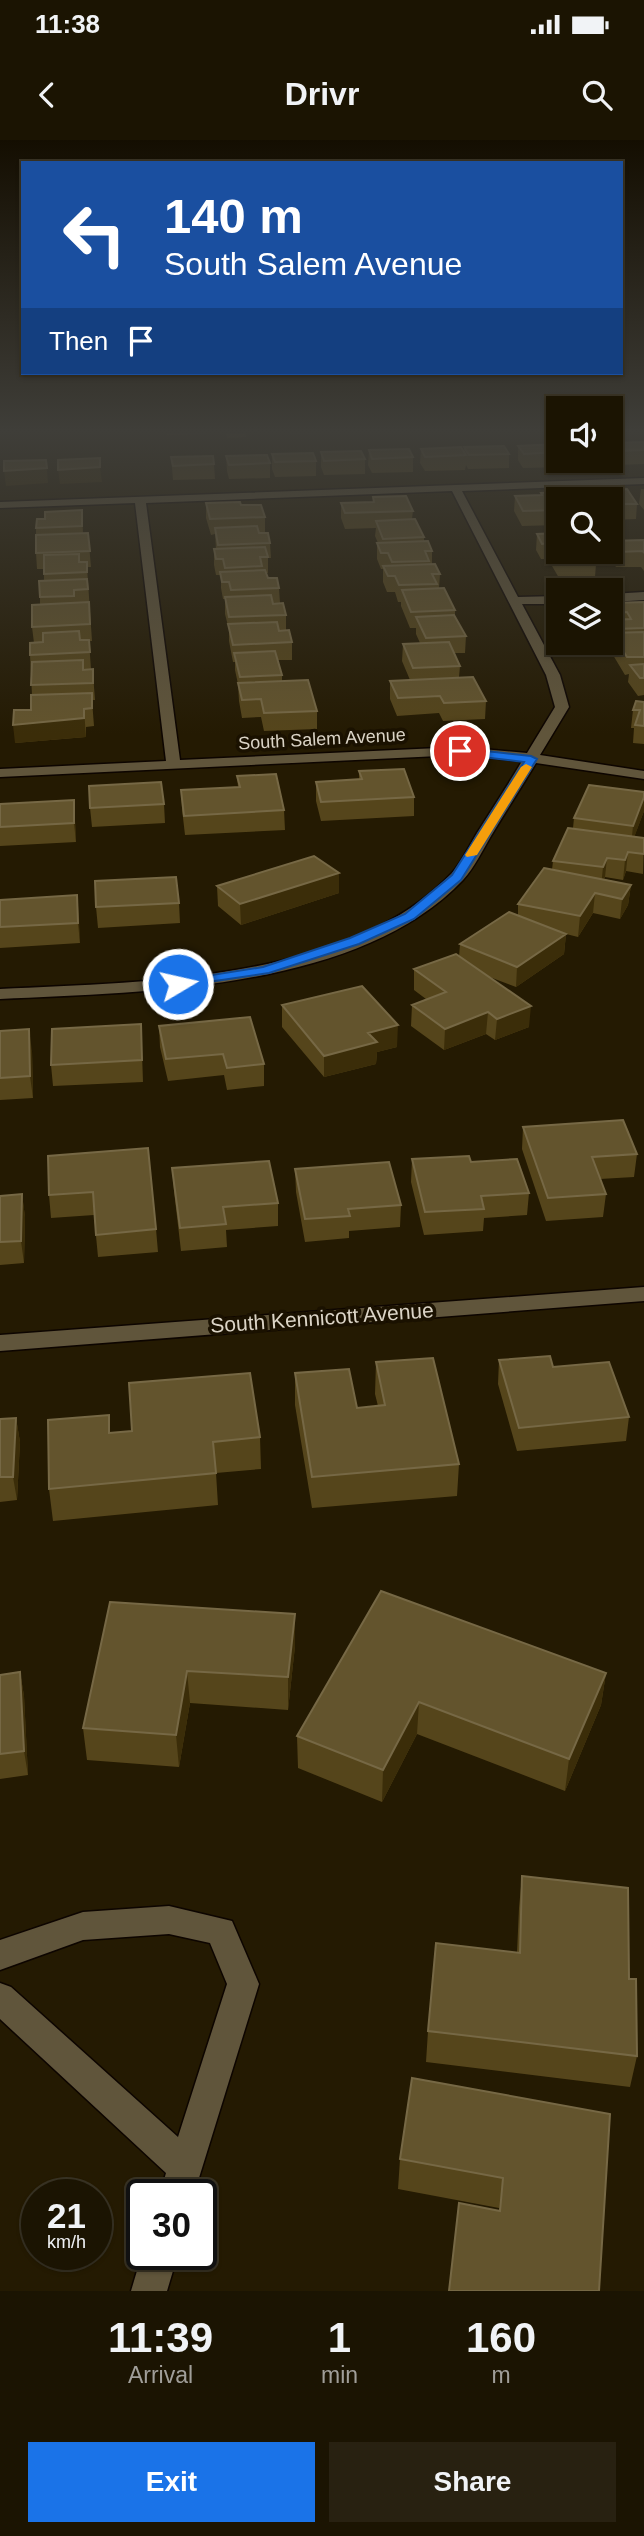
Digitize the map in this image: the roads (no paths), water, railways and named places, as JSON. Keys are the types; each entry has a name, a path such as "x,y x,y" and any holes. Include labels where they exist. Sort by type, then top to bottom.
{"street":[{"path":"144,533 174,766"},
{"path":"0,993 178,984 265,971 355,941 409,916 457,877 562,707 553,675 478,533"},
{"path":"623,597 644,596"},
{"path":"512,601 546,600"},
{"name":"South Salem Avenue","path":"0,773 460,751 644,775"},
{"name":"South Kennicott Avenue","path":"0,1343 644,1294"},
{"path":"0,1955 83,1926 169,1920 221,1931 243,1984 182,2179"},
{"path":"0,1998 179,2179"},
{"path":"149,2291 155,2270"}]}
